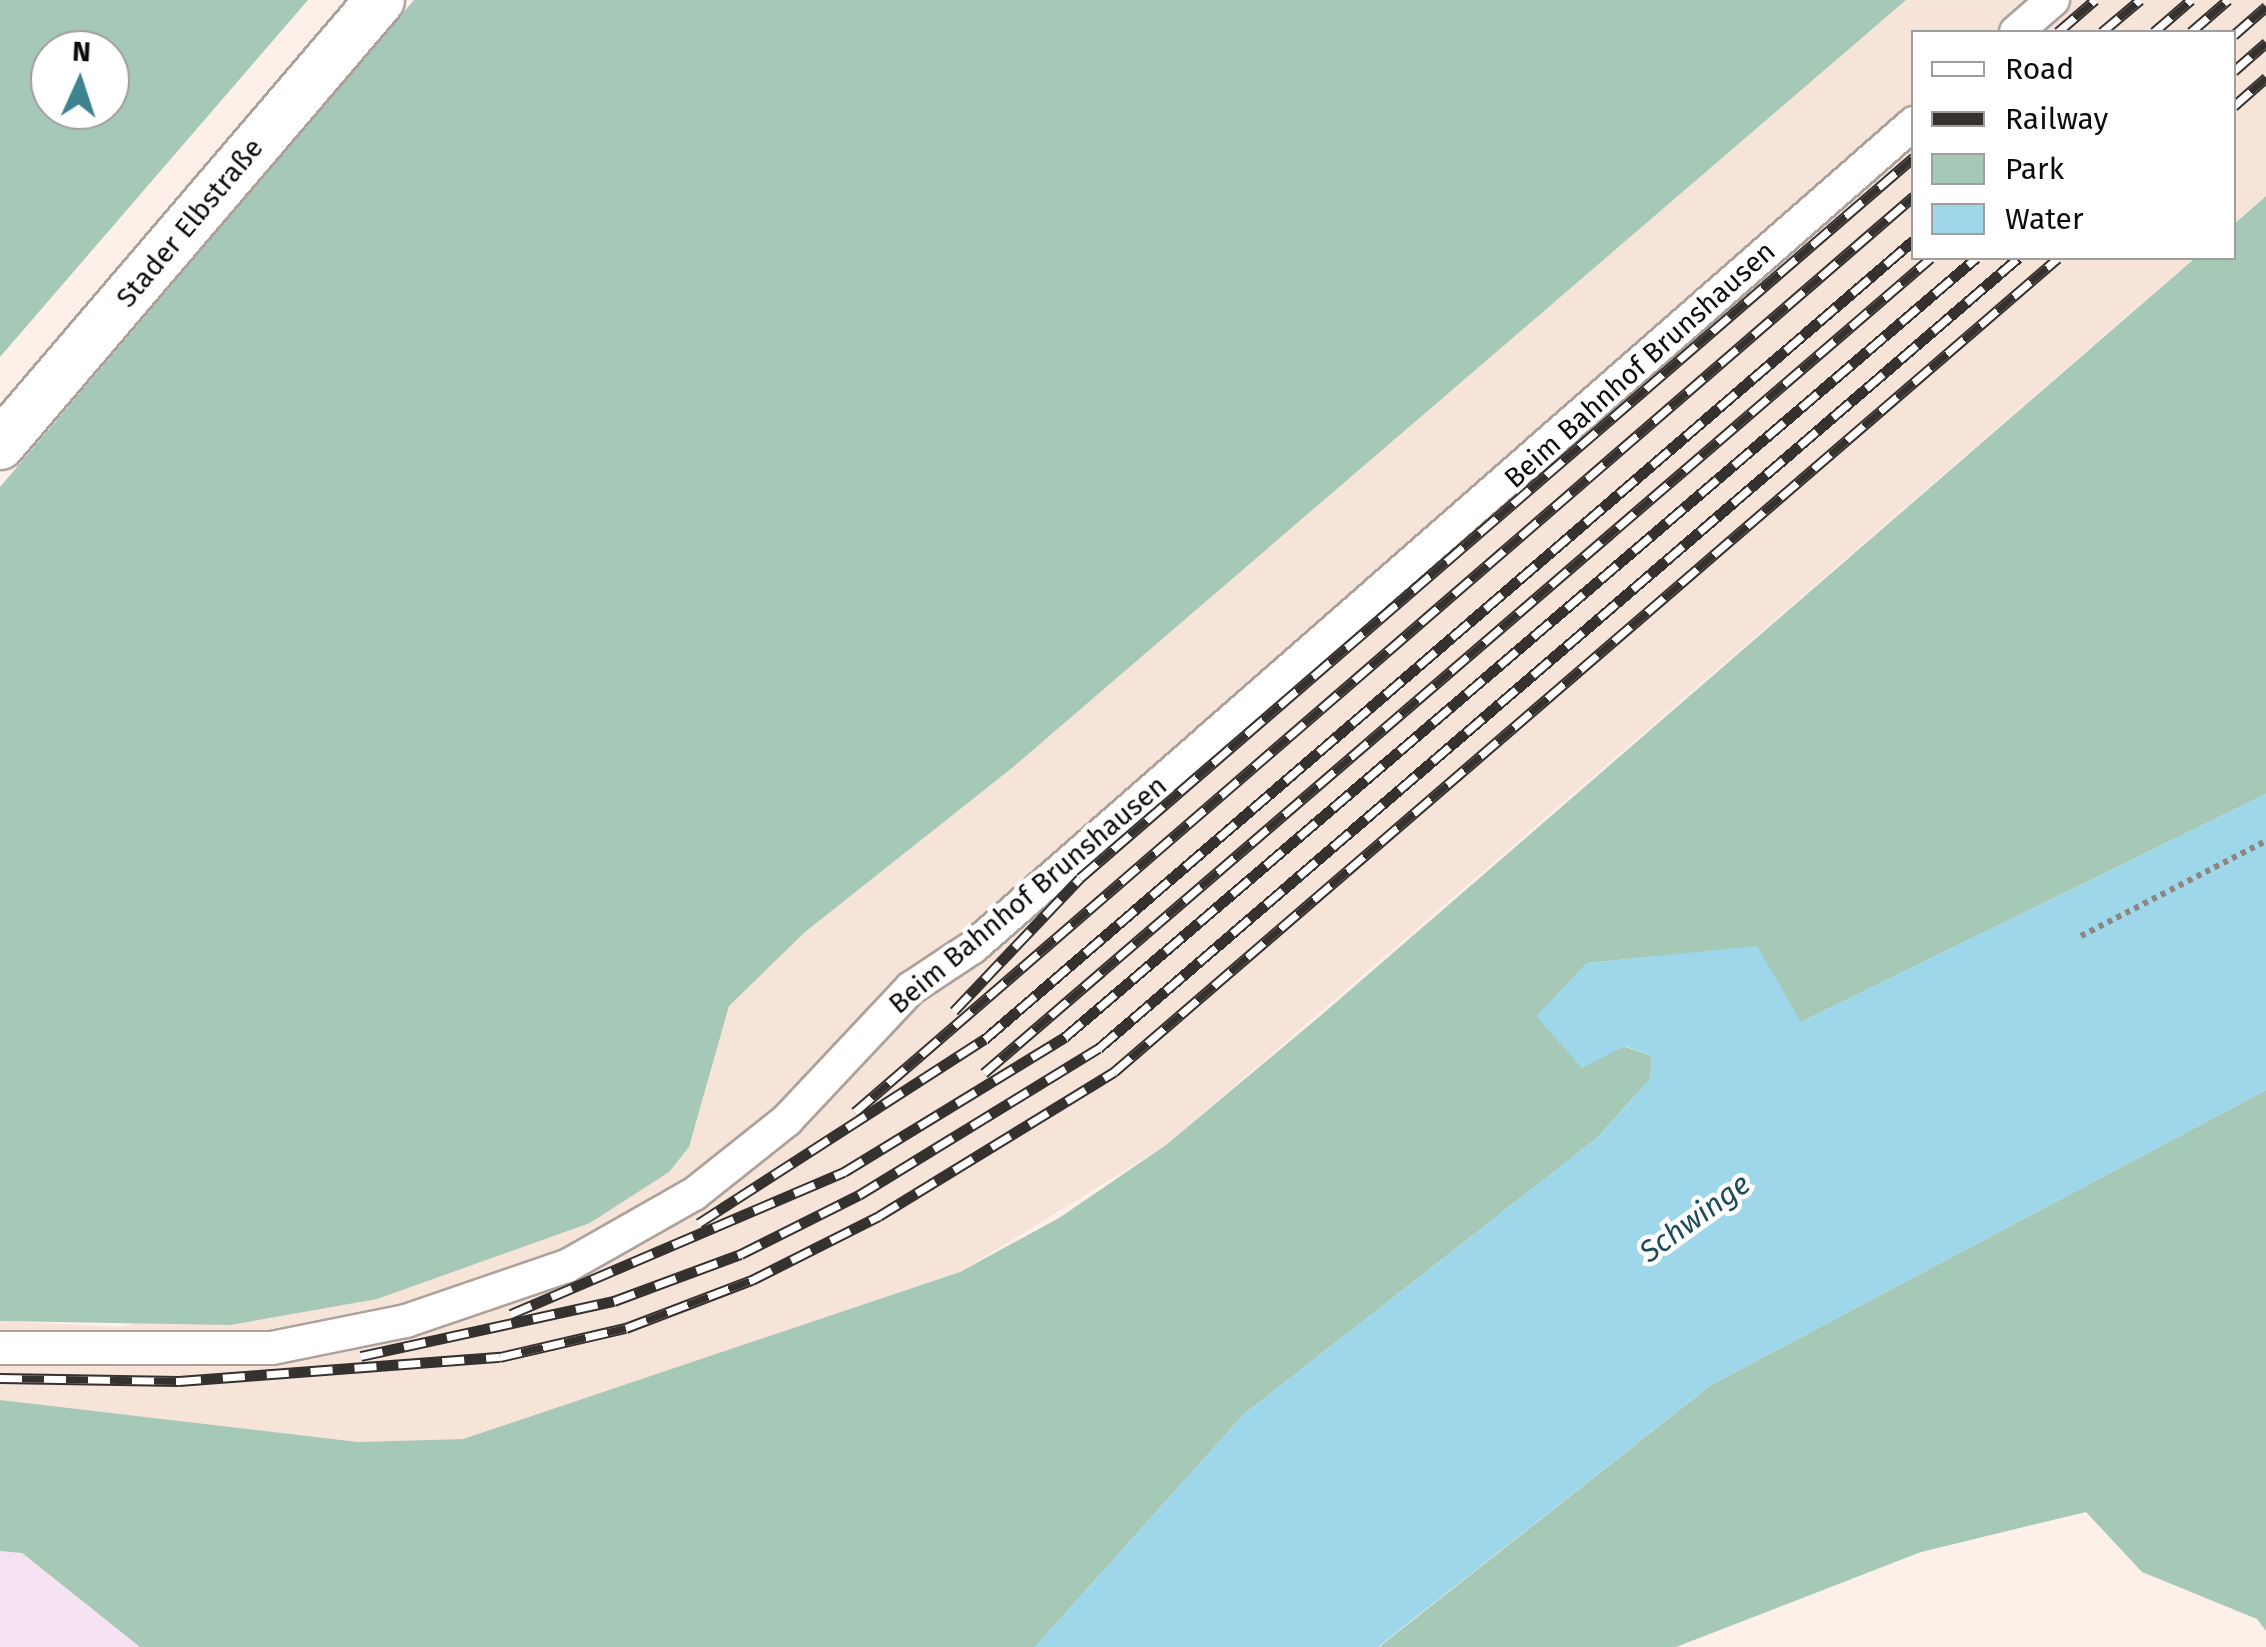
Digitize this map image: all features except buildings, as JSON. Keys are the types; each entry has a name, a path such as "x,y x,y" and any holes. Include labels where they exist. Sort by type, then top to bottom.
{"street":[{"name":"Stader Elbstraße","path":"0,445 380,0"},
{"path":"2018,30 2053,0"},
{"name":"Beim Bahnhof Brunshausen","path":"0,1348 272,1348 406,1321 567,1266 694,1194 787,1120 910,988 973,947 1911,127"}],"path":[{"path":"2082,936 2266,841"}],"shaded area":[{"path":"1906,0 2266,0 2266,195 2236,221 2236,30 1911,30 1911,260 2192,260 1166,1145 960,1272 463,1439 358,1442 0,1401 0,1321 122,1327 689,1147 729,1005 805,932 1012,768"},
{"path":"0,1551 21,1553 140,1647 0,1647"}],"green space":[{"path":"0,0 308,0 0,357"},
{"path":"414,0 1906,0 1012,768 805,932 729,1006 689,1147 669,1172 590,1223 377,1299 230,1325 0,1321 0,487"},
{"path":"2266,196 2266,794 1801,1022 1670,955 1587,963 1537,1016 1652,1056 1650,1079 1597,1138 1243,1415 1035,1647 140,1647 22,1553 0,1551 0,1400 358,1442 463,1439 960,1272 1059,1218 1166,1145 1319,1017 2193,260 2236,260 2236,222"},
{"path":"2266,1090 2266,1631 2257,1619 2142,1572 2086,1512 1921,1552 1676,1647 1379,1647 1711,1385"}],"water":[{"name":"Schwinge","path":"2266,794 2266,1090 1711,1385 1378,1647 1035,1647 1243,1415 1597,1138 1650,1079 1652,1056 1625,1046 1582,1068 1536,1016 1587,963 1757,946 1801,1022"}],"railway":[{"path":"2060,30 2095,0"},
{"path":"2104,30 2140,0"},
{"path":"2156,30 2191,0"},
{"path":"2193,30 2228,0"},
{"path":"2236,33 2266,7"},
{"path":"2236,69 2266,43"},
{"path":"2236,104 2266,78"},
{"path":"954,1011 1080,878 1911,160"},
{"path":"855,1112 1911,199"},
{"path":"699,1223 985,1039 1911,243"},
{"path":"984,1073 1929,260"},
{"path":"511,1314 844,1172 1065,1037 1974,260"},
{"path":"361,1356 614,1301 741,1254 859,1195 1099,1048 2016,260"},
{"path":"0,1378 179,1381 500,1357 626,1328 752,1280 879,1216 1114,1072 2056,260"}]}
